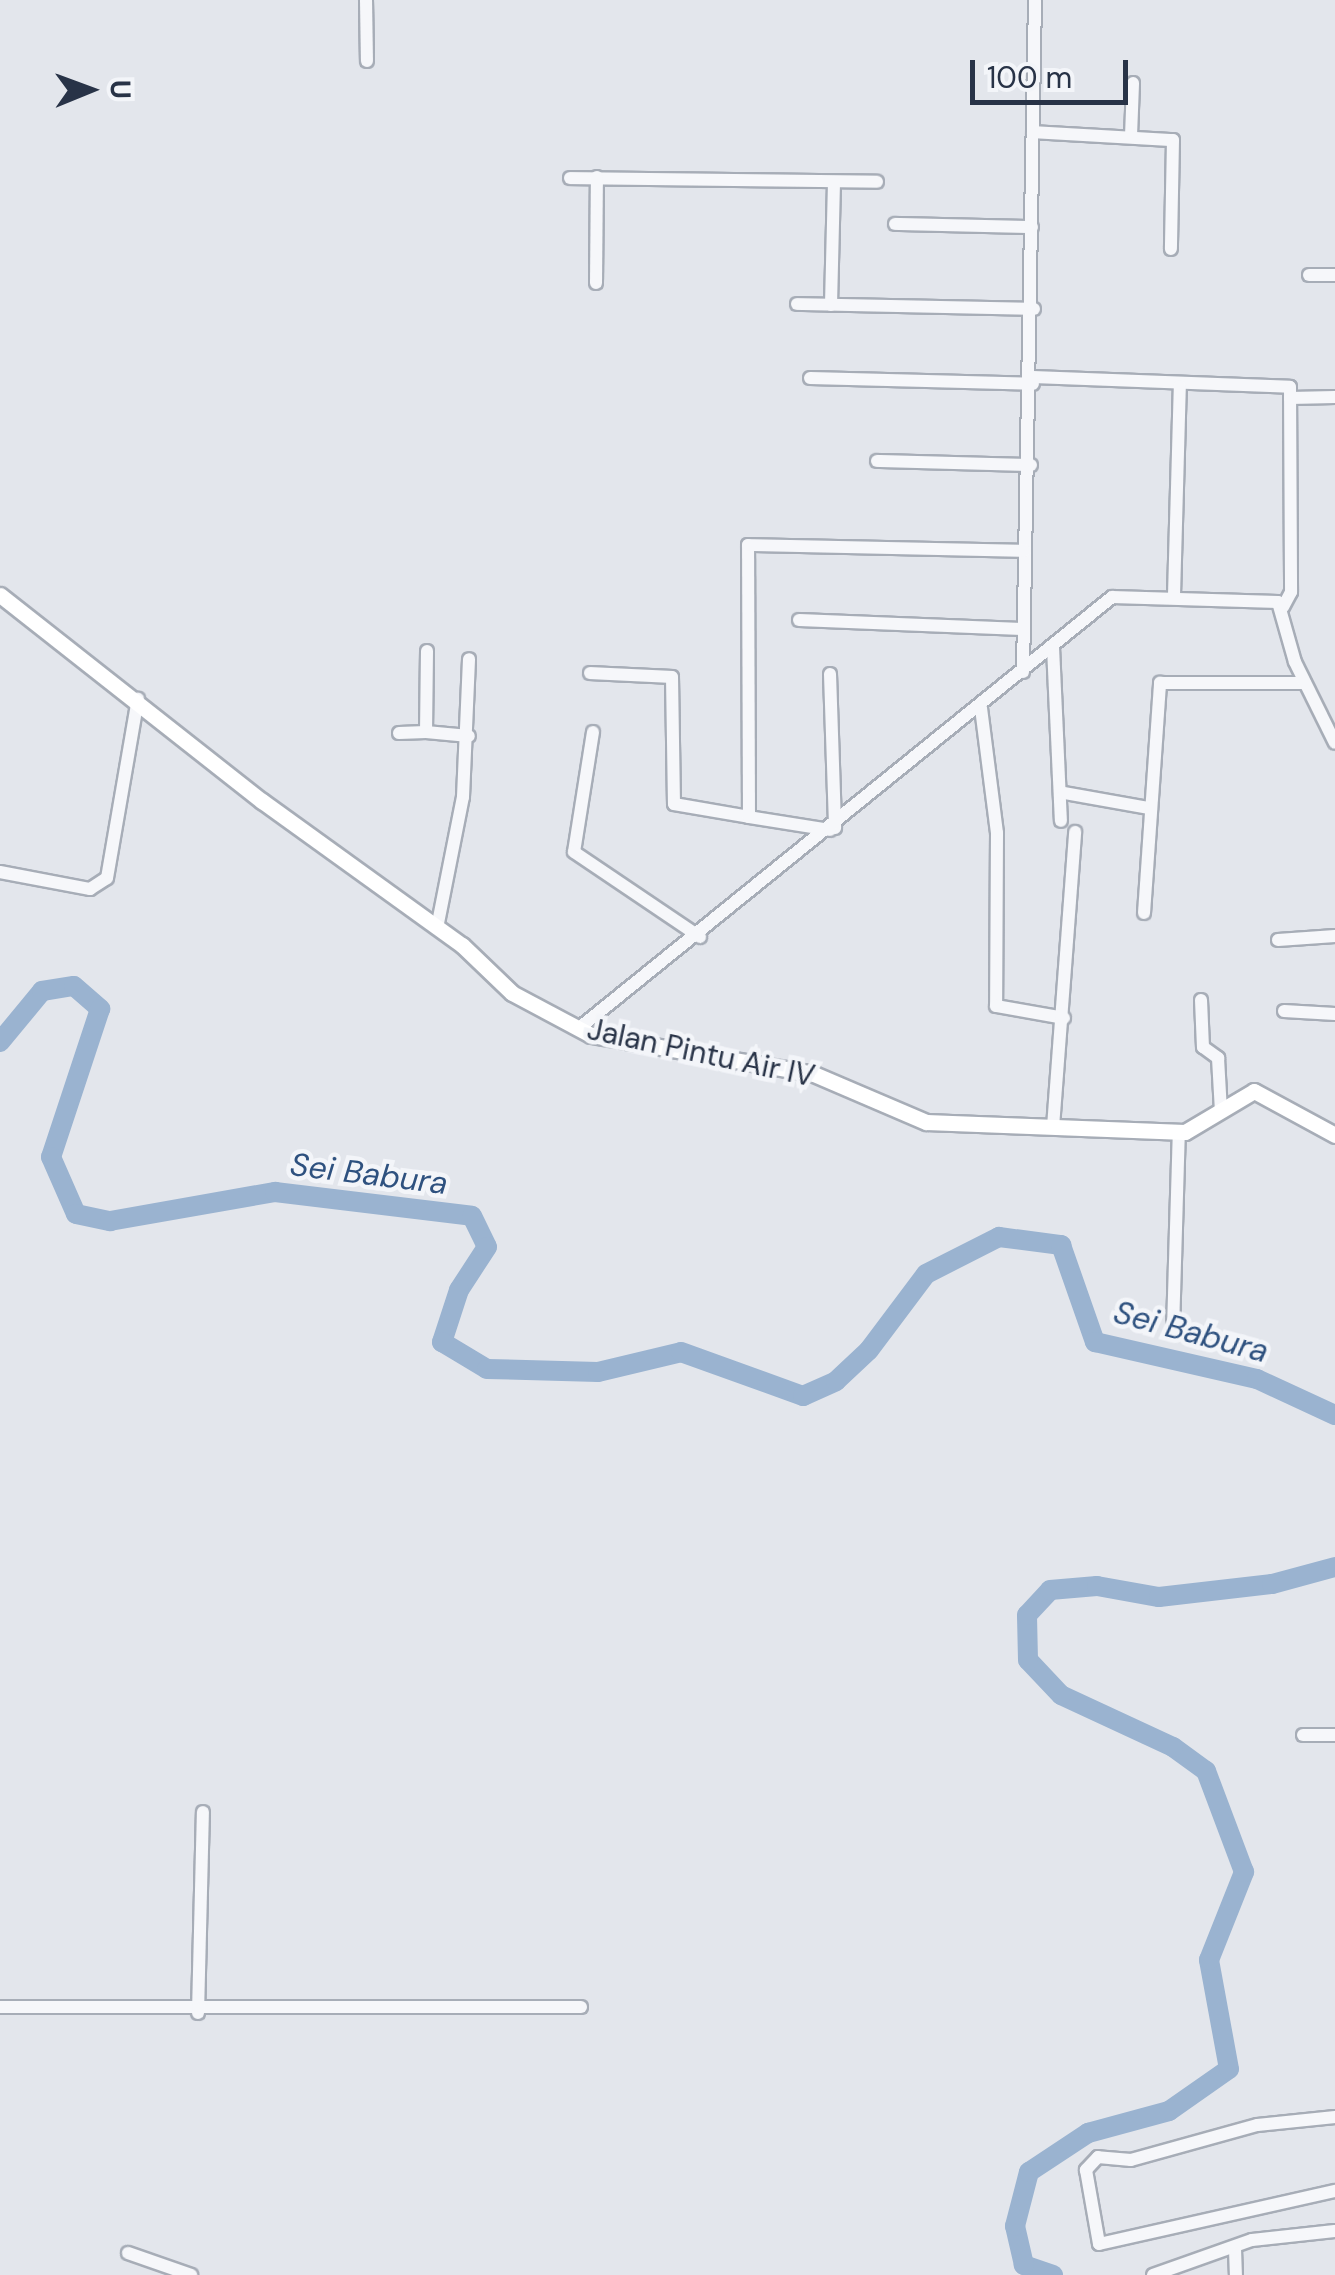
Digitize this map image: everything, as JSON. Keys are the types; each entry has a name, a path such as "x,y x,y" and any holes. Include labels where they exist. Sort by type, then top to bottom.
{"main road":[{"name":"Jalan Pintu Air IV","path":"0,595 437,928 512,993 578,1029 814,1074 926,1122 1178,1132 1258,1092 1335,1135"}],"street":[{"path":"366,0 367,61"},
{"path":"1023,672 1033,380 1035,0"},
{"path":"1131,136 1133,83"},
{"path":"1034,132 1174,141 1171,249"},
{"path":"596,283 597,177"},
{"path":"570,178 878,182"},
{"path":"832,305 834,182"},
{"path":"896,224 1032,227"},
{"path":"1310,275 1335,275"},
{"path":"797,304 1034,309"},
{"path":"810,378 1180,386 1283,384 1290,398 1291,592 1283,607 1305,682 1335,743"},
{"path":"1174,595 1180,386"},
{"path":"1290,398 1335,397"},
{"path":"876,461 1030,466"},
{"path":"749,817 748,544 1026,551"},
{"path":"578,1029 700,937 1112,597 1174,595 1283,607"},
{"path":"799,620 1022,629"},
{"path":"1054,647 1064,793 1061,821"},
{"path":"426,732 427,651"},
{"path":"437,928 469,736 470,658"},
{"path":"590,673 672,676 674,804 833,829"},
{"path":"830,674 833,829"},
{"path":"1144,913 1148,808 1160,683 1305,682"},
{"path":"0,872 90,889 108,878 138,699"},
{"path":"981,708 997,833 996,1006 1064,1018"},
{"path":"399,732 469,736"},
{"path":"593,732 573,849 700,937"},
{"path":"1064,793 1148,808"},
{"path":"1054,1127 1075,832"},
{"path":"1278,940 1335,936"},
{"path":"1201,1000 1203,1046 1218,1058 1220,1111"},
{"path":"1284,1011 1335,1014"},
{"path":"1173,1330 1178,1132"},
{"path":"1303,1735 1335,1735"},
{"path":"198,2013 203,1812"},
{"path":"0,2007 198,2013 580,2008"},
{"path":"1335,2117 1257,2125 1131,2160 1098,2157 1086,2170 1099,2244 1335,2191"},
{"path":"1153,2275 1235,2249 1335,2231"},
{"path":"1235,2249 1236,2275"},
{"path":"128,2253 192,2275"}],"waterway":[{"name":"Sei Babura","path":"0,1042 42,991 74,986 100,1009 51,1157 76,1214 110,1221 275,1192 472,1216 487,1247 459,1290 442,1342 487,1369 598,1372 681,1352 803,1396 836,1381 869,1350 926,1274 999,1237 1061,1245 1095,1342 1257,1379 1335,1415"},
{"name":"Sei Babura","path":"1053,2275 1024,2265 1015,2226 1029,2172 1088,2133 1169,2111 1229,2069 1209,1960 1244,1872 1206,1771 1173,1747 1061,1695 1028,1660 1027,1615 1050,1590 1097,1586 1159,1597 1272,1584 1335,1567"}]}
